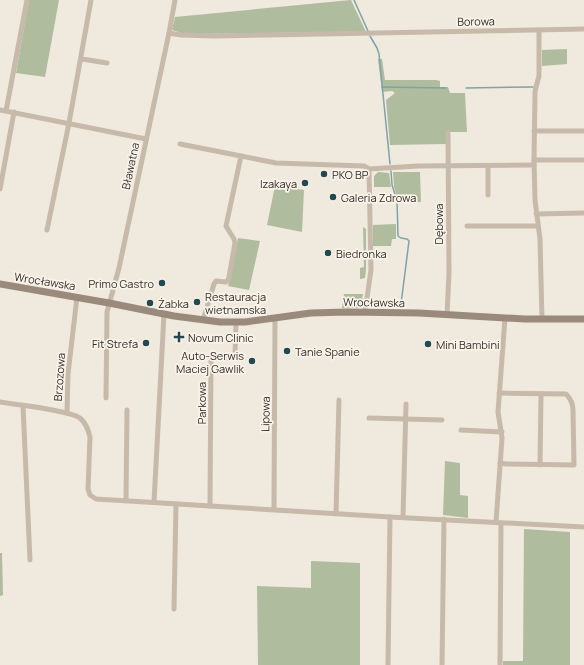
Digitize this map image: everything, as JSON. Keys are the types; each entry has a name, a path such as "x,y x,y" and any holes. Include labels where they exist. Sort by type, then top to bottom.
{"street":[{"path":"6,111 27,0"},
{"path":"47,230 82,59 91,0"},
{"name":"Bławatna","path":"109,303 119,268 169,34 174,0"},
{"name":"Borowa","path":"169,34 214,36 584,29"},
{"path":"539,30 539,76 535,91 534,163 536,214 541,273 542,319"},
{"path":"82,59 107,63"},
{"path":"0,110 146,140"},
{"path":"0,189 14,112"},
{"path":"534,131 584,131"},
{"name":"Dębowa","path":"447,315 448,133"},
{"path":"180,144 276,163 364,166 369,169 448,165 488,166 584,160"},
{"path":"203,320 214,284 218,281 226,282 229,277 235,243 226,226 241,156"},
{"path":"488,166 488,195"},
{"path":"365,312 371,270 369,169"},
{"path":"536,214 584,213"},
{"path":"467,226 538,226"},
{"name":"Wrocławska","path":"0,284 164,314 203,320 236,322 311,313 365,312 505,318 584,319"},
{"name":"Brzozowa","path":"77,297 68,374 68,413 81,419 88,429 90,437 88,489 90,495 96,498 126,500"},
{"path":"106,398 107,312 109,303"},
{"path":"154,502 164,314"},
{"name":"Lipowa","path":"274,509 275,318"},
{"path":"500,665 498,522 502,432 498,412 505,318"},
{"name":"Parkowa","path":"210,506 211,361 213,358 230,358 235,355 236,322"},
{"path":"499,393 566,394 573,404 574,466 500,463"},
{"path":"540,465 541,394"},
{"path":"336,514 339,400"},
{"path":"0,402 68,413"},
{"path":"403,517 406,404"},
{"path":"23,406 30,560"},
{"path":"127,410 126,500 336,514 584,527"},
{"path":"369,418 442,420"},
{"path":"460,430 502,432"},
{"path":"174,609 176,504"},
{"path":"388,665 390,517"},
{"path":"442,665 444,519"}],"green space":[{"path":"29,0 59,0 45,77 16,73"},
{"path":"351,0 366,32 185,34 172,30 175,17"},
{"path":"567,49 567,64 542,66 542,50"},
{"path":"378,59 382,59 385,80 436,80 440,81 440,87 448,87 450,93 465,93 467,132 446,132 446,144 390,145 386,100 395,93 392,91 382,92"},
{"path":"378,172 389,173 391,187 374,187 374,176"},
{"path":"393,172 420,172 421,202 399,202 394,187"},
{"path":"275,186 304,190 302,232 267,225"},
{"path":"396,224 396,239 392,239 391,246 373,246 373,225"},
{"path":"363,227 366,229 366,269 365,278 360,279 360,268 364,267"},
{"path":"238,238 260,241 249,290 228,286"},
{"path":"344,294 363,294 361,306 358,308 342,308"},
{"path":"445,461 460,463 460,495 468,496 468,518 443,515"},
{"path":"524,529 570,532 570,665 503,665 503,661 523,661"},
{"path":"0,553 2,553 3,595 0,596"},
{"path":"311,561 360,563 360,665 258,665 257,586 311,588"}],"waterway":[{"path":"354,0 368,31"},
{"path":"370,36 379,54 390,164"},
{"path":"382,87 446,88"},
{"path":"466,88 533,87"},
{"path":"391,171 392,185 397,200 398,236 409,241 401,304"}],"place":[{"name":"PKO BP","path":"324,174"},
{"name":"Izakaya","path":"305,183"},
{"name":"Galeria Zdrowa","path":"333,197"},
{"name":"Biedronka","path":"328,253"},
{"name":"Primo Gastro","path":"162,283"},
{"name":"Restauracja wietnamska","path":"197,302"},
{"name":"Żabka","path":"150,303"},
{"name":"Novum Clinic","path":"179,337"},
{"name":"Fit Strefa","path":"146,343"},
{"name":"Mini Bambini","path":"428,344"},
{"name":"Tanie Spanie","path":"287,351"},
{"name":"Auto-Serwis Maciej Gawlik","path":"252,361"}]}
